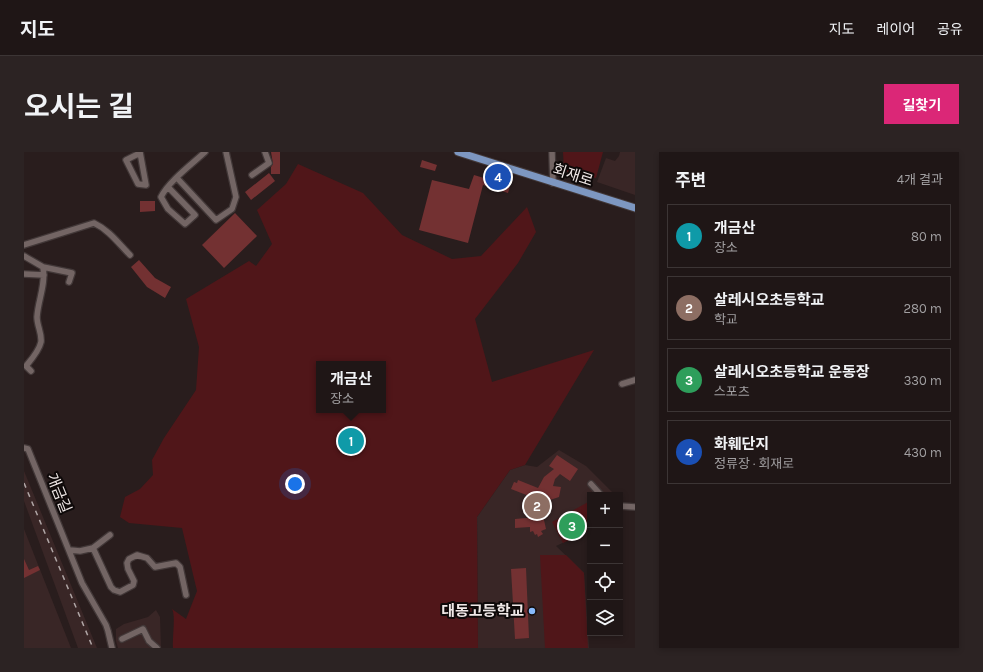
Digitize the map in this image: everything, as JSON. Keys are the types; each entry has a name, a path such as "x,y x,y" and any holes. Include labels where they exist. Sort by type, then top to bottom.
{"main road":[{"name":"회재로","path":"458,152 635,208"}],"street":[{"path":"140,152 146,185 138,184 126,160 140,152"},
{"path":"168,187 195,215 185,224 168,208 161,197 164,190 205,152"},
{"path":"177,178 216,220 232,209 236,197 226,152"},
{"path":"252,175 269,163 265,152"},
{"path":"552,152 553,183"},
{"path":"24,245 94,223 112,236 130,255"},
{"path":"24,256 43,267 72,273 69,282"},
{"path":"31,371 26,366 34,356 41,342 38,316 43,288 43,267"},
{"path":"24,274 44,275"},
{"path":"622,384 635,380"},
{"name":"개금길","path":"24,448 28,449 49,503 70,550 82,583 108,631 112,648"},
{"path":"591,484 598,492"},
{"path":"623,506 635,507"},
{"path":"70,550 80,551 94,548 110,535"},
{"path":"94,548 111,587 117,592 125,590 133,585 134,581 127,564 129,559 137,555 147,558 155,567 176,563 178,564 186,595"},
{"path":"122,639 143,629 149,641 157,648"}],"shaded area":[{"path":"563,152 603,152 596,178 564,171"},
{"path":"620,152 635,152 635,195 597,182 606,158 615,161"},
{"path":"298,164 363,193 402,235 452,259 481,256 527,207 536,232 518,263 475,319 492,382 594,350 525,465 510,470 477,517 478,648 173,648 174,616 172,609 186,619 197,591 182,528 129,523 120,517 125,497 140,489 153,475 152,460 164,438 196,390 199,347 186,299 249,261 256,266 272,244 257,210 286,184"},
{"path":"559,450 586,466 612,492 587,492 587,531 556,546 584,573 589,648 478,648 477,517 510,470 525,465 537,467"},
{"path":"24,471 97,648 78,648 24,501"},
{"path":"587,503 587,531 563,543 552,522"},
{"path":"24,529 35,557 71,648 24,648"},
{"path":"540,555 566,555 584,573 588,648 545,648"},
{"path":"156,610 160,617 161,648 118,648 116,641 116,629 124,624 148,617"}],"building":[{"path":"271,152 280,152 280,174 271,174 271,167 273,164"},
{"path":"422,160 437,165 435,171 420,167"},
{"path":"269,173 275,181 251,200 245,192"},
{"path":"474,175 510,186 508,193 483,185 468,243 419,230 432,180 469,189"},
{"path":"140,201 155,201 155,211 140,212"},
{"path":"235,213 257,236 224,268 202,245"},
{"path":"139,260 155,278 171,287 165,298 147,287 131,267"},
{"path":"557,455 578,469 570,481 560,474 555,479 553,486 561,487 559,497 550,500 543,508 542,511 546,529 541,531 543,534 538,537 533,531 530,532 530,527 515,528 515,519 537,517 536,505 531,506 531,502 528,500 529,496 511,489 514,482 517,483 518,480 538,488 544,477 554,469 549,466"},
{"path":"24,559 29,570 38,566 40,570 24,578"},
{"path":"526,568 529,638 515,639 511,569"}],"railway":[{"path":"24,483 93,648"}],"place":[{"name":"화훼단지","path":"498,177"},
{"name":"개금산","path":"351,441"},
{"name":"살레시오초등학교","path":"537,506"},
{"name":"살레시오초등학교 운동장","path":"572,526"},
{"name":"대동고등학교","path":"532,611"}]}
